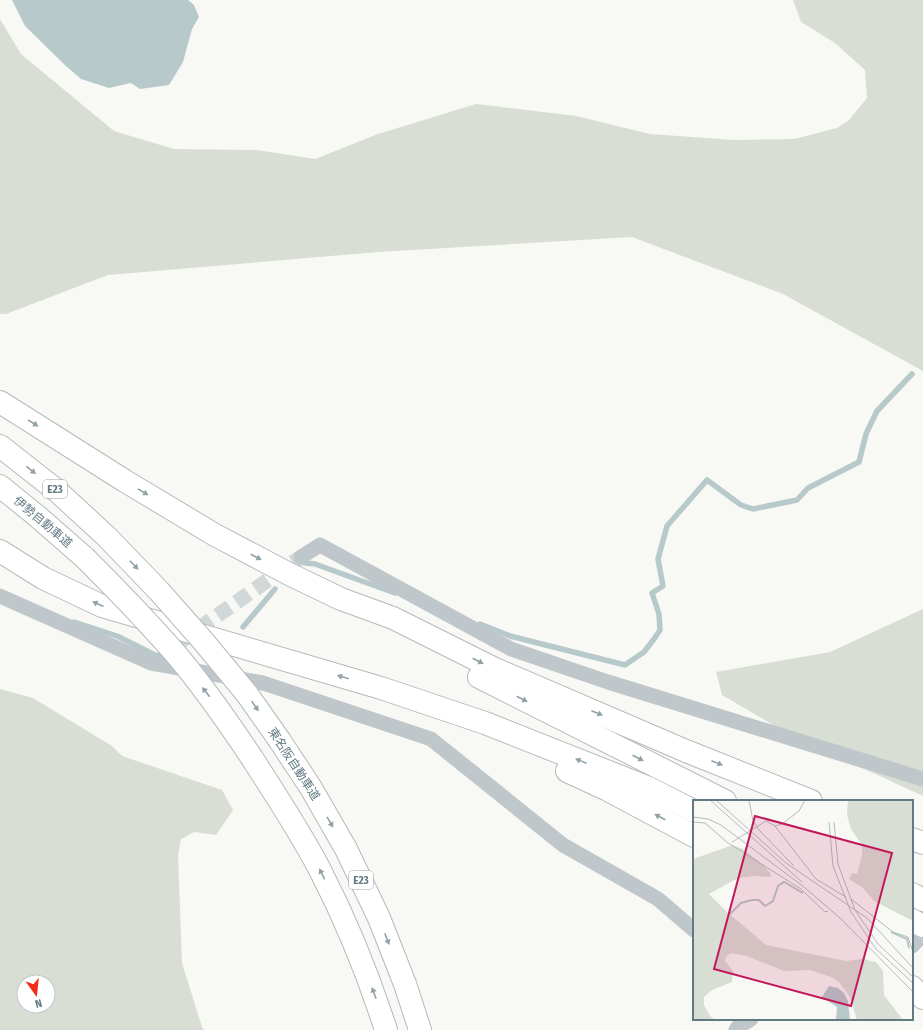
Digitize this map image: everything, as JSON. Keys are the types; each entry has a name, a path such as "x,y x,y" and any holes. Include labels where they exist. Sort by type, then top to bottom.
{"highway":[{"path":"0,402 215,536 289,574 341,599 393,618 495,669 671,745 808,800"},
{"name":"東名阪自動車道","path":"0,446 56,490 107,536 159,591 247,694 311,788 346,849 379,918 405,984 420,1030"},
{"name":"伊勢自動車道","path":"0,486 85,558 135,608 176,654 216,705 286,810 318,867 348,928 374,993 386,1030"},
{"path":"0,551 43,578 102,606 381,688 485,722 649,788 693,810"},
{"path":"341,599 385,629 611,745 723,800"},
{"path":"381,688 606,789 693,835"},
{"path":"913,839 923,843"},
{"path":"913,895 923,900"},
{"path":"913,921 923,926"},
{"path":"913,988 923,998"}],"street":[{"path":"301,557 320,545 511,649 608,682 923,779"},
{"path":"0,596 156,659 263,683 431,739 564,845 658,899 693,929"},
{"path":"913,945 923,935"},
{"path":"736,1030 738,1027 749,1020"}],"shaded area":[{"path":"12,0 188,0 194,5 199,17 192,29 183,62 169,85 140,89 131,83 109,88 81,79 66,66 25,26"},
{"path":"793,0 923,0 923,371 783,294 632,237 378,252 108,275 6,314 0,314 0,19 21,54 114,131 174,149 257,150 315,159 378,134 476,104 576,116 650,134 734,140 794,139 837,128 849,120 867,98 865,70 835,43 801,22"},
{"path":"923,609 923,796 787,733 722,695 716,672 830,652"},
{"path":"0,689 33,698 112,746 122,756 222,790 233,810 216,835 194,832 181,839 178,855 182,963 204,1030 0,1030"}],"waterway":[{"path":"480,624 510,636 625,665 644,652 660,630 659,614 652,593 663,586 658,559 667,526 707,480 741,505 753,509 797,500 808,488 859,462 866,434 877,411 912,374"},
{"path":"298,562 315,564 395,593"},
{"path":"243,627 275,589"},
{"path":"74,622 117,636 155,655 171,658"}],"tunnel":[{"path":"161,655 301,557"}]}
